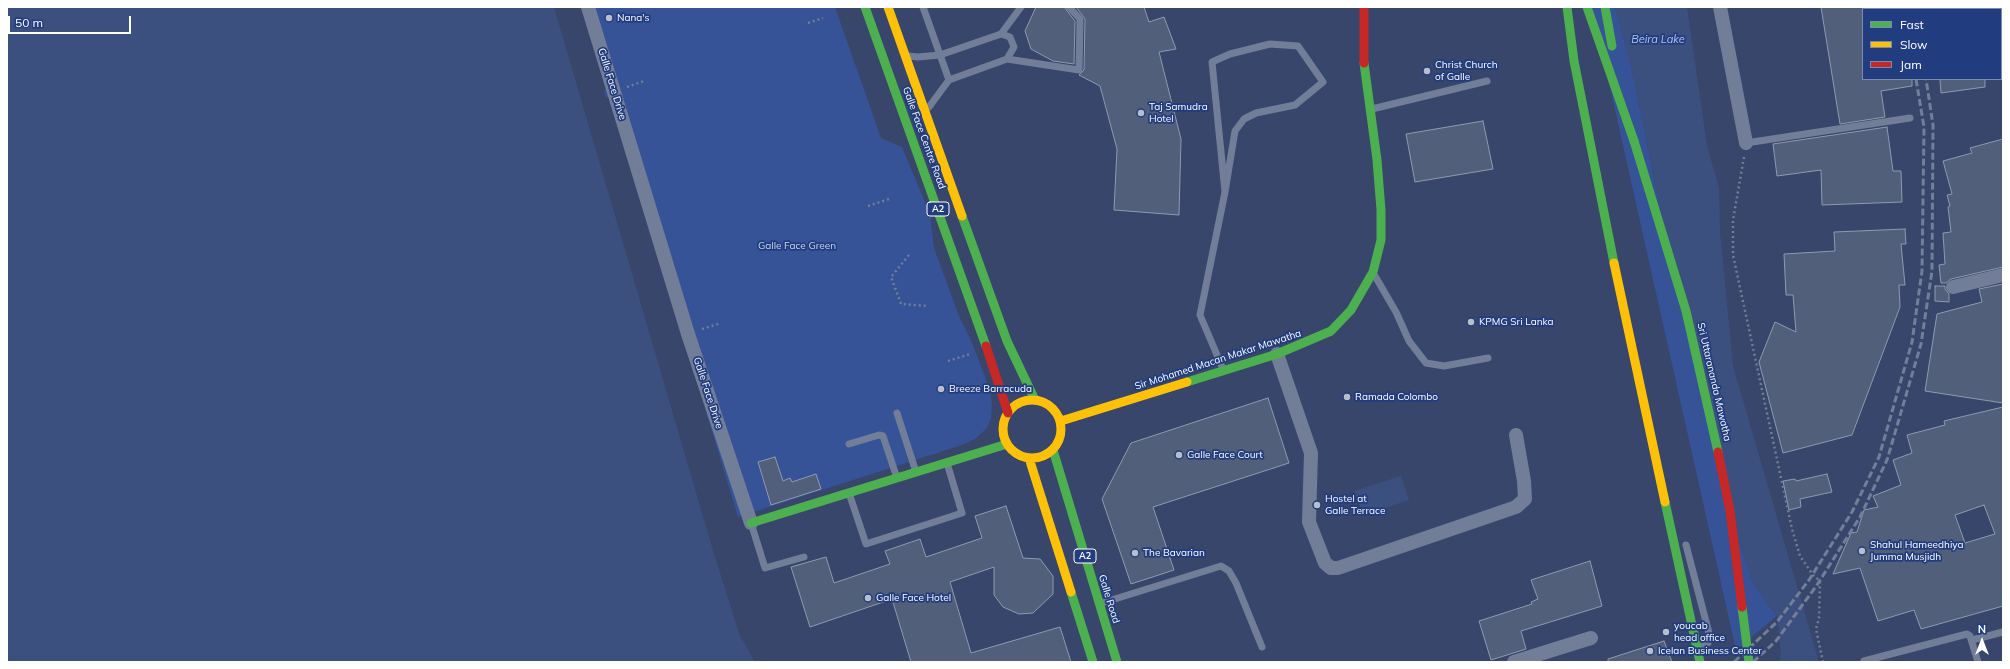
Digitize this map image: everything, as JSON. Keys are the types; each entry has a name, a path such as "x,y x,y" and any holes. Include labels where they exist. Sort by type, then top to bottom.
{"main road":[{"name":"Galle Face Centre Road","path":"865,7 987,348 1008,413"},
{"name":"Galle Face Centre Road","path":"888,7 1007,341 1035,400"},
{"name":"Sir Mohamed Macan Makar Mawatha","path":"1061,421 1277,354 1308,342 1330,331 1351,310 1373,272 1381,240 1381,210 1377,160 1363,46 1364,7"},
{"path":"1567,7 1582,44"},
{"path":"1567,7 1574,61 1609,241 1700,662"},
{"name":"Sri Uttarananda Mawatha","path":"1587,7 1634,141 1686,311 1713,426 1730,511 1749,662"},
{"path":"1605,7 1624,114"},
{"name":"Sri Uttarananda Mawatha","path":"1601,76 1624,114"},
{"path":"1035,400 1050,406 1057,413 1061,421 1061,437 1053,450 1045,456 1029,458 1013,452 1007,444 1003,426 1008,413 1018,403 1035,400"},
{"path":"751,523 1007,444"},
{"name":"Galle Road","path":"1053,450 1117,662"},
{"name":"A2","path":"1029,458 1093,662"}],"street":[{"name":"Galle Face Drive","path":"588,7 688,334 751,523"},
{"path":"1720,7 1746,143"},
{"path":"1953,287 2003,275"},
{"path":"1277,354 1311,453 1308,522 1325,563 1330,568 1338,568 1516,507 1524,499 1524,480 1516,435"},
{"path":"1514,662 1591,638"}],"lane":[{"path":"923,7 949,80"},
{"path":"905,56 918,57 940,55 1001,34 1020,7"},
{"path":"926,111 949,80 1007,58 1079,70 1080,19 1069,7"},
{"path":"1001,34 1010,37 1014,47 1007,58"},
{"path":"1224,370 1200,315 1225,192 1235,131 1244,119 1256,113 1295,105 1323,82 1298,46 1270,44 1230,54 1212,62 1225,192"},
{"path":"1370,110 1487,81"},
{"path":"1593,116 1632,316 1669,482"},
{"path":"1746,143 1910,118"},
{"path":"1373,272 1396,312 1409,341 1426,363 1444,366 1488,358"},
{"path":"897,413 916,472"},
{"path":"849,444 879,435 883,436 897,478"},
{"path":"849,493 866,544 962,513 947,463"},
{"path":"751,523 765,568 804,557"},
{"path":"1683,534 1710,637 1708,643 1703,647 1697,648"},
{"path":"1100,603 1221,566 1229,570 1236,583 1262,648"},
{"path":"1972,640 2003,632"},
{"path":"1864,661 1969,634 1978,662"}],"path":[{"path":"808,24 823,18"},
{"path":"626,87 644,81"},
{"path":"1746,143 1733,220 1733,255 1792,529 1800,556 1813,575 1820,581 1819,611 1816,629 1823,662"},
{"path":"868,206 889,199"},
{"path":"908,255 891,277 902,304 928,306"},
{"path":"688,334 721,323"},
{"path":"948,361 987,348"}],"green space":[{"name":"Galle Face Green","path":"581,7 835,7 881,138 902,147 930,214 934,248 959,316 971,340 990,390 992,404 991,419 987,428 975,439 962,445 738,517 610,97 606,98 604,90 607,89"},
{"path":"1592,7 1615,7 1631,65 1666,237 1725,499 1753,583 1777,616 1736,650"}],"water":[{"path":"7,7 554,7 714,554 740,636 755,662 7,662"},
{"name":"Beira Lake","path":"1615,7 1687,7 1707,146 1719,188 1720,232 1733,366 1819,662 1779,662 1781,655 1777,616 1753,583 1725,499 1666,237 1631,65"},
{"path":"1401,476 1409,500 1364,515 1354,491"}],"building":[{"path":"1036,7 1064,7 1075,21 1074,64 1053,61 1031,49 1025,31"},
{"name":"Taj Samudra Hotel","path":"1076,7 1144,7 1149,22 1164,17 1176,49 1159,52 1181,139 1179,215 1114,210 1117,149 1100,86 1079,75 1084,70 1085,19"},
{"path":"1821,7 1863,7 1862,80 1912,80 1912,86 1881,91 1885,117 1840,124"},
{"path":"1940,80 1985,80 1985,87 1941,93"},
{"path":"1483,121 1493,169 1415,182 1406,134"},
{"path":"1887,127 1893,171 1901,171 1902,202 1822,205 1821,170 1777,176 1773,144"},
{"path":"2003,139 2003,267 1951,279 1946,283 1941,283 1939,265 1945,264 1943,233 1951,232 1948,207 1950,206 1947,195 1952,194 1943,161 1972,153 1970,148"},
{"path":"1905,229 1906,244 1901,244 1905,285 1899,285 1900,307 1852,435 1783,453 1759,362 1775,322 1796,332 1793,295 1786,295 1784,254 1835,251 1834,232"},
{"path":"2003,284 2003,403 1925,391 1937,314 1982,302 1979,289"},
{"path":"1935,286 1945,286 1945,289 1949,294 1949,302 1935,301"},
{"path":"1268,398 1289,463 1153,507 1174,570 1131,584 1102,499 1131,443"},
{"path":"2003,407 2003,606 1921,629 1914,610 1878,621 1860,568 1833,574 1851,533 1857,532 1864,510 1878,507 1873,496 1901,485 1893,460 1912,453 1907,435 1945,425 1944,421","holes":["1984,505 1995,534 1965,543 1955,515"]},
{"path":"775,457 783,481 790,478 792,482 816,474 821,489 771,505 758,462"},
{"path":"1827,474 1832,492 1800,499 1801,507 1789,510 1783,481 1795,479 1796,481"},
{"path":"1006,506 1023,558 1040,559 1053,576 1053,594 1033,613 1019,614 1003,607 994,595 994,567 950,582 971,653 1060,627 1071,662 911,662 892,599 810,627 791,567 826,557 834,583 890,564 885,551 920,539 926,557 982,538 975,516"},
{"path":"1590,561 1602,606 1521,631 1526,649 1491,660 1479,621 1532,604 1531,602 1538,599 1531,580"},
{"name":"Icelan Business Center","path":"1664,641 1672,662 1608,662 1608,659"}],"railway":[{"path":"1734,662 1777,622 1809,580 1852,512 1879,457 1912,342 1922,271 1924,127 1916,80"},
{"path":"1753,662 1776,641 1817,585 1860,517 1887,460 1921,344 1932,271 1933,125 1926,80"}],"traffic: fast":[{"path":"865,7 986,346"},
{"path":"1567,7 1574,61 1614,263"},
{"path":"1587,7 1634,141"},
{"path":"1605,7 1612,46"},
{"path":"1187,382 1277,354 1331,331 1351,310 1373,272 1381,240 1381,210 1377,160 1364,63"},
{"path":"1634,141 1686,311 1718,452"},
{"path":"962,216 1007,341 1035,400"},
{"path":"751,523 1007,444"},
{"path":"1053,450 1117,662"},
{"path":"1665,502 1700,662"},
{"path":"1071,592 1093,662"},
{"path":"1742,607 1749,662"}],"traffic: slow":[{"path":"888,7 962,216"},
{"path":"1614,263 1665,502"},
{"path":"1061,421 1187,382"},
{"path":"1026,400 1038,400 1053,408 1061,423 1061,429 1061,435 1053,450 1038,458 1026,458 1011,450 1003,435 1003,423 1011,408 1026,400"},
{"path":"1029,458 1071,592"}],"traffic: jam":[{"path":"1364,7 1364,63"},
{"path":"986,346 1008,413"},
{"path":"1718,452 1730,511 1742,607"}],"place":[{"name":"Nana's","path":"609,18"},
{"name":"Christ Church of Galle","path":"1427,71"},
{"name":"Taj Samudra Hotel","path":"1141,113"},
{"name":"KPMG Sri Lanka","path":"1471,322"},
{"name":"Breeze Barracuda","path":"941,389"},
{"name":"Ramada Colombo","path":"1347,397"},
{"name":"Galle Face Court","path":"1179,455"},
{"name":"Hostel at Galle Terrace","path":"1317,505"},
{"name":"Shahul Hameedhiya Jumma Musjidh","path":"1862,551"},
{"name":"The Bavarian","path":"1135,553"},
{"name":"Galle Face Hotel","path":"868,598"},
{"name":"youcab head office","path":"1666,632"},
{"name":"Icelan Business Center","path":"1650,651"}]}
